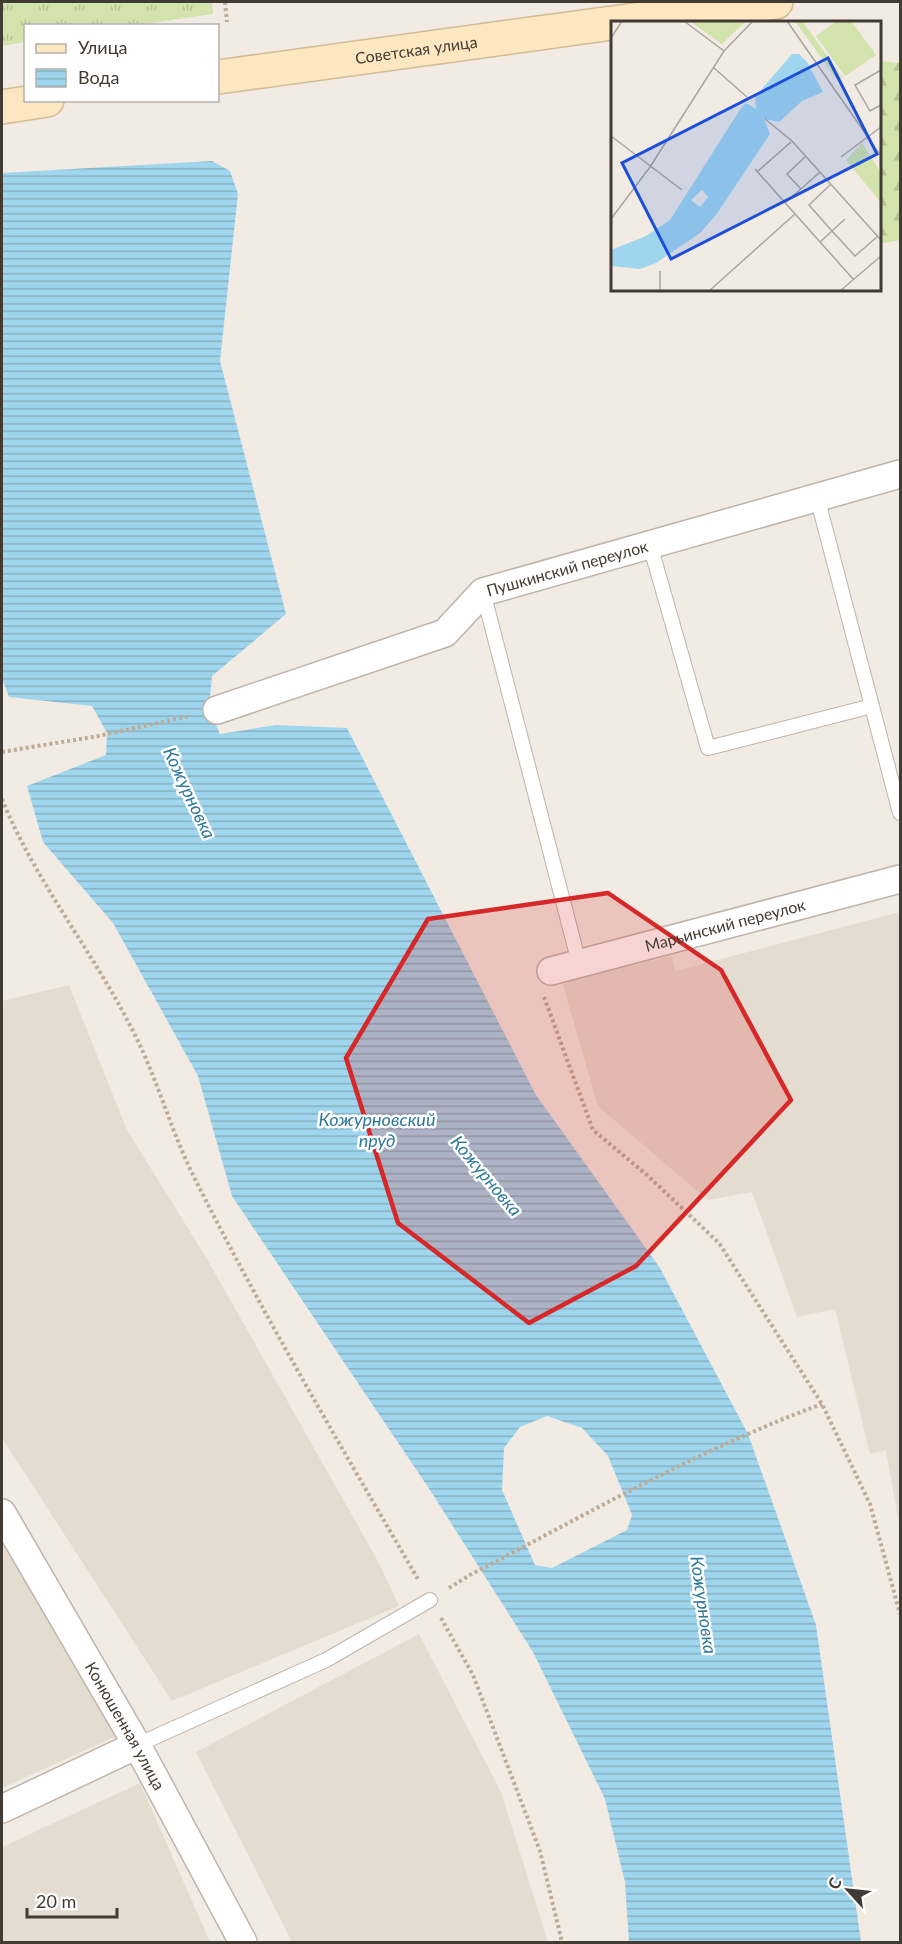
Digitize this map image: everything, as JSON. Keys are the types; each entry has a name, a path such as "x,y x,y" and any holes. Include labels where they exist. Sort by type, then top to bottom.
{"main road":[{"path":"628,21 731,10 776,2"},
{"name":"Советская улица","path":"219,77 611,23"},
{"path":"2,107 34,102"}],"street":[{"name":"Пушкинский переулок","path":"218,710 445,633 483,592 900,474"},
{"name":"Марьинский переулок","path":"551,971 900,879"},
{"name":"Конюшенная улица","path":"2,1513 137,1745 243,1942"},
{"path":"2,1809 137,1745"}],"lane":[{"path":"818,497 900,813"},
{"path":"650,545 708,748 872,706"},
{"path":"483,592 579,963"},
{"path":"137,1745 326,1660 430,1600"}],"path":[{"path":"225,2 227,22"},
{"path":"2,752 98,736 218,710"},
{"path":"2,799 16,833 102,976 135,1036 193,1176 309,1391 473,1675 540,1851 562,1942"},
{"path":"551,971 544,996 593,1130 647,1175 719,1243 822,1404 870,1503 900,1614"},
{"path":"470,1575 621,1496 776,1421 822,1404"}],"highlighted area":[{"path":"608,893 721,970 791,1100 636,1266 529,1323 398,1223 346,1058 428,919"}],"shaded area":[{"path":"900,912 900,1531 886,1450 870,1454 835,1309 797,1317 752,1192 708,1200 598,1106 562,982 672,956 675,971"},
{"path":"69,985 127,1130 207,1259 379,1563 399,1606 172,1701 2,1438 2,1001"},
{"path":"2,1526 125,1732 2,1788"},
{"path":"419,1634 501,1792 548,1942 292,1942 196,1752"},
{"path":"140,1783 210,1942 2,1942 2,1847"}],"green space":[{"path":"2,2 212,2 213,14 144,24 24,24 24,42 2,46"},
{"path":"881,61 900,63 900,240 881,244"}],"water":[{"name":"Кожурновский пруд","path":"212,161 230,171 238,194 220,361 286,614 212,676 209,709 220,734 276,725 347,728 536,1095 660,1268 748,1434 816,1625 861,1942 629,1942 625,1882 605,1799 533,1652 430,1490 232,1196 198,1076 113,923 43,842 27,786 106,755 107,733 92,706 9,697 2,678 2,173","holes":["547,1416 582,1428 608,1456 632,1515 627,1530 552,1568 535,1565 502,1490 504,1448 520,1427"]}],"water label":[{"name":"Кожурновка","path":"189,793"},
{"name":"Кожурновка","path":"486,1176"},
{"name":"Кожурновка","path":"703,1605"}]}
